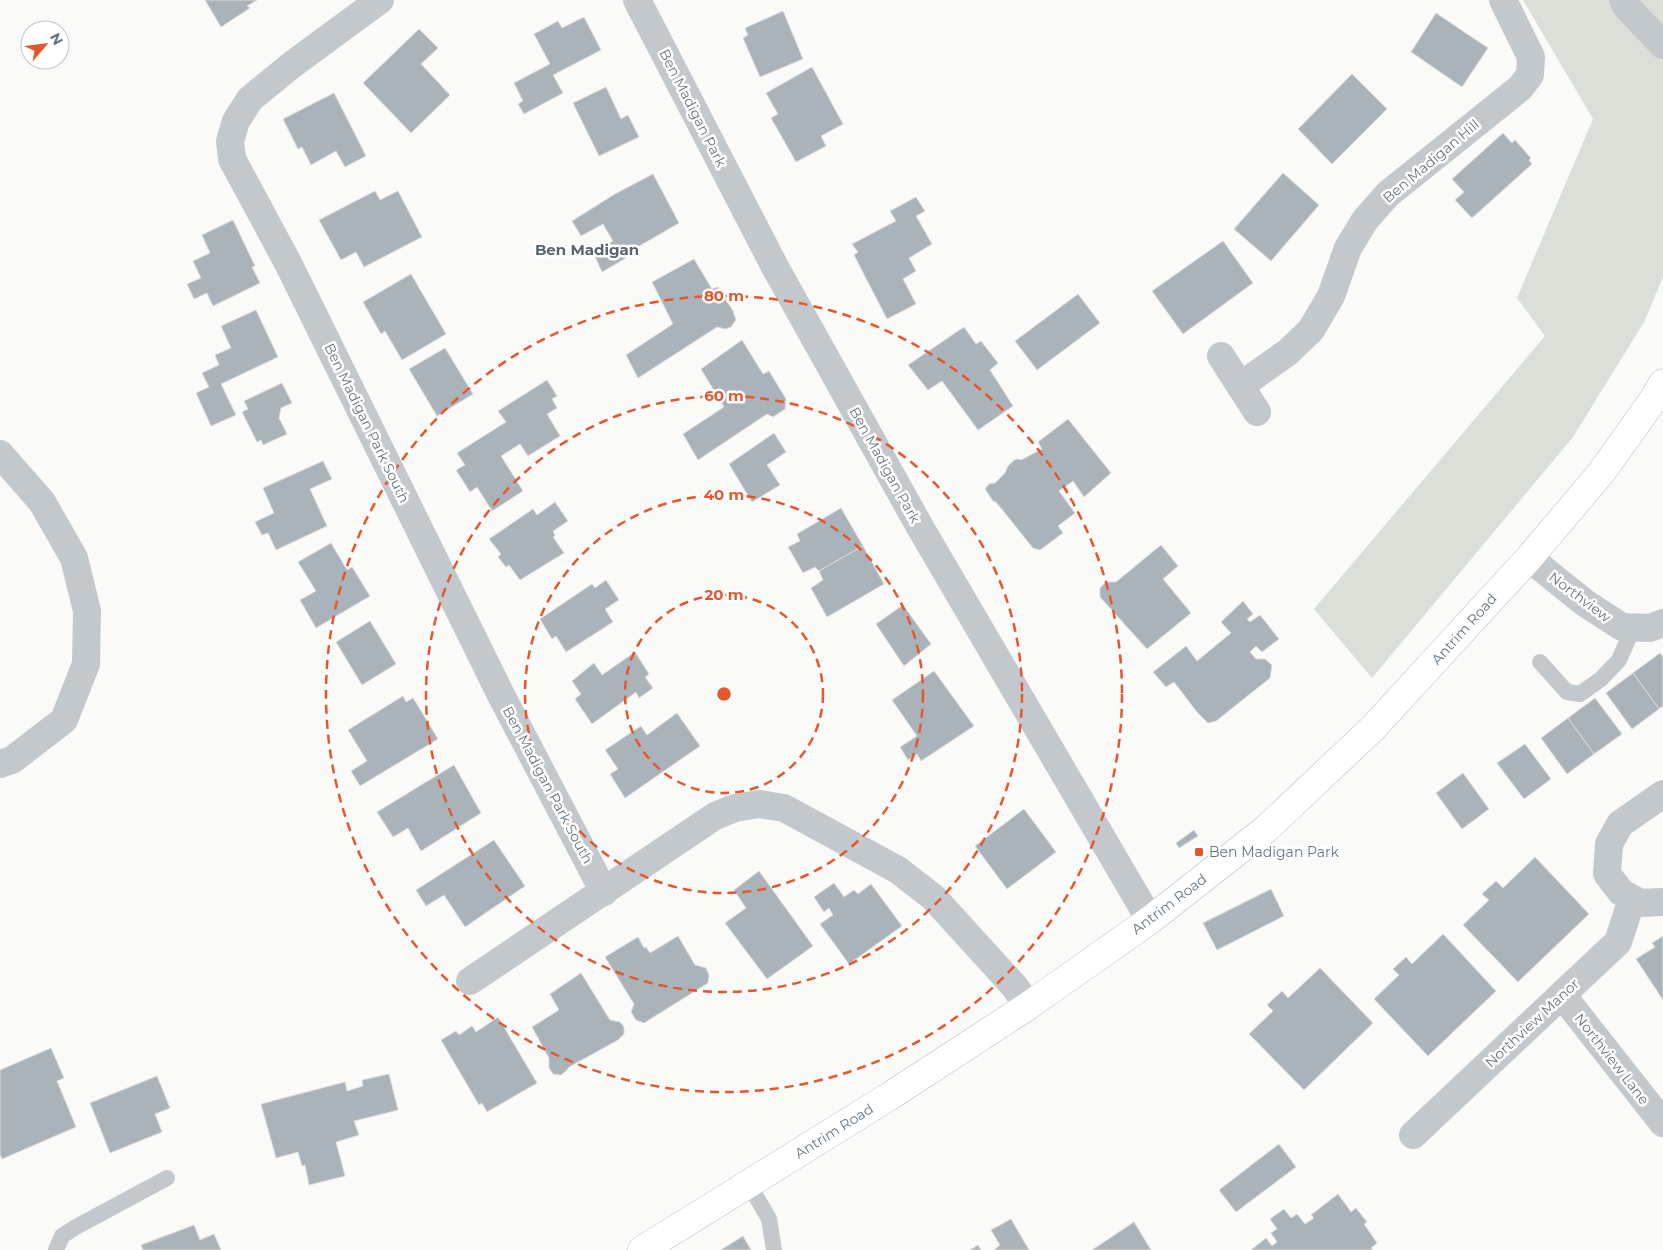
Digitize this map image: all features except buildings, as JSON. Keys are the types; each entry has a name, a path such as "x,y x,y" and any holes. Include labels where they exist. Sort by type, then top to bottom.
{"main road":[{"name":"Antrim Road","path":"642,1250 890,1096 1028,1006 1150,920 1266,829 1373,728 1529,558 1601,473 1663,384"}],"street":[{"name":"Ben Madigan Park South","path":"380,0 293,64 250,99 236,121 230,141 232,160 288,263 501,695 604,892"},
{"name":"Ben Madigan Park","path":"637,0 775,267 920,528 1150,920"},
{"name":"Ben Madigan Hill","path":"1240,386 1288,352 1311,330 1331,296 1348,248 1365,220 1382,200 1520,88 1530,75 1531,57 1502,0"},
{"path":"1623,0 1626,6 1663,45"},
{"path":"1221,356 1257,412"},
{"path":"0,454 42,502 74,558 87,612 86,664 64,720 12,760 0,764"},
{"name":"Northview","path":"1529,558 1584,603 1622,627 1650,628 1663,623"},
{"path":"1663,794 1620,824 1609,844 1607,874 1621,892 1640,903 1663,902"},
{"path":"470,981 715,816 735,808 759,804 784,808 898,870 934,898 1015,988 1028,1006"},
{"name":"Northview Manor","path":"1413,1134 1618,942 1632,898"},
{"name":"Northview Lane","path":"1562,995 1663,1123"}],"lane":[{"path":"1540,662 1567,692 1580,694 1601,679 1619,660 1633,628"},
{"path":"56,1250 62,1236 167,1178"},
{"path":"749,1184 769,1219 774,1250"}],"shaded area":[{"path":"1523,0 1663,0 1663,277 1644,322 1573,437 1372,678 1314,609 1545,336 1517,298 1593,119"}],"place":[{"name":"Ben Madigan Park","path":"1199,852"}],"district":[{"name":"Ben Madigan","path":"587,249"}]}
